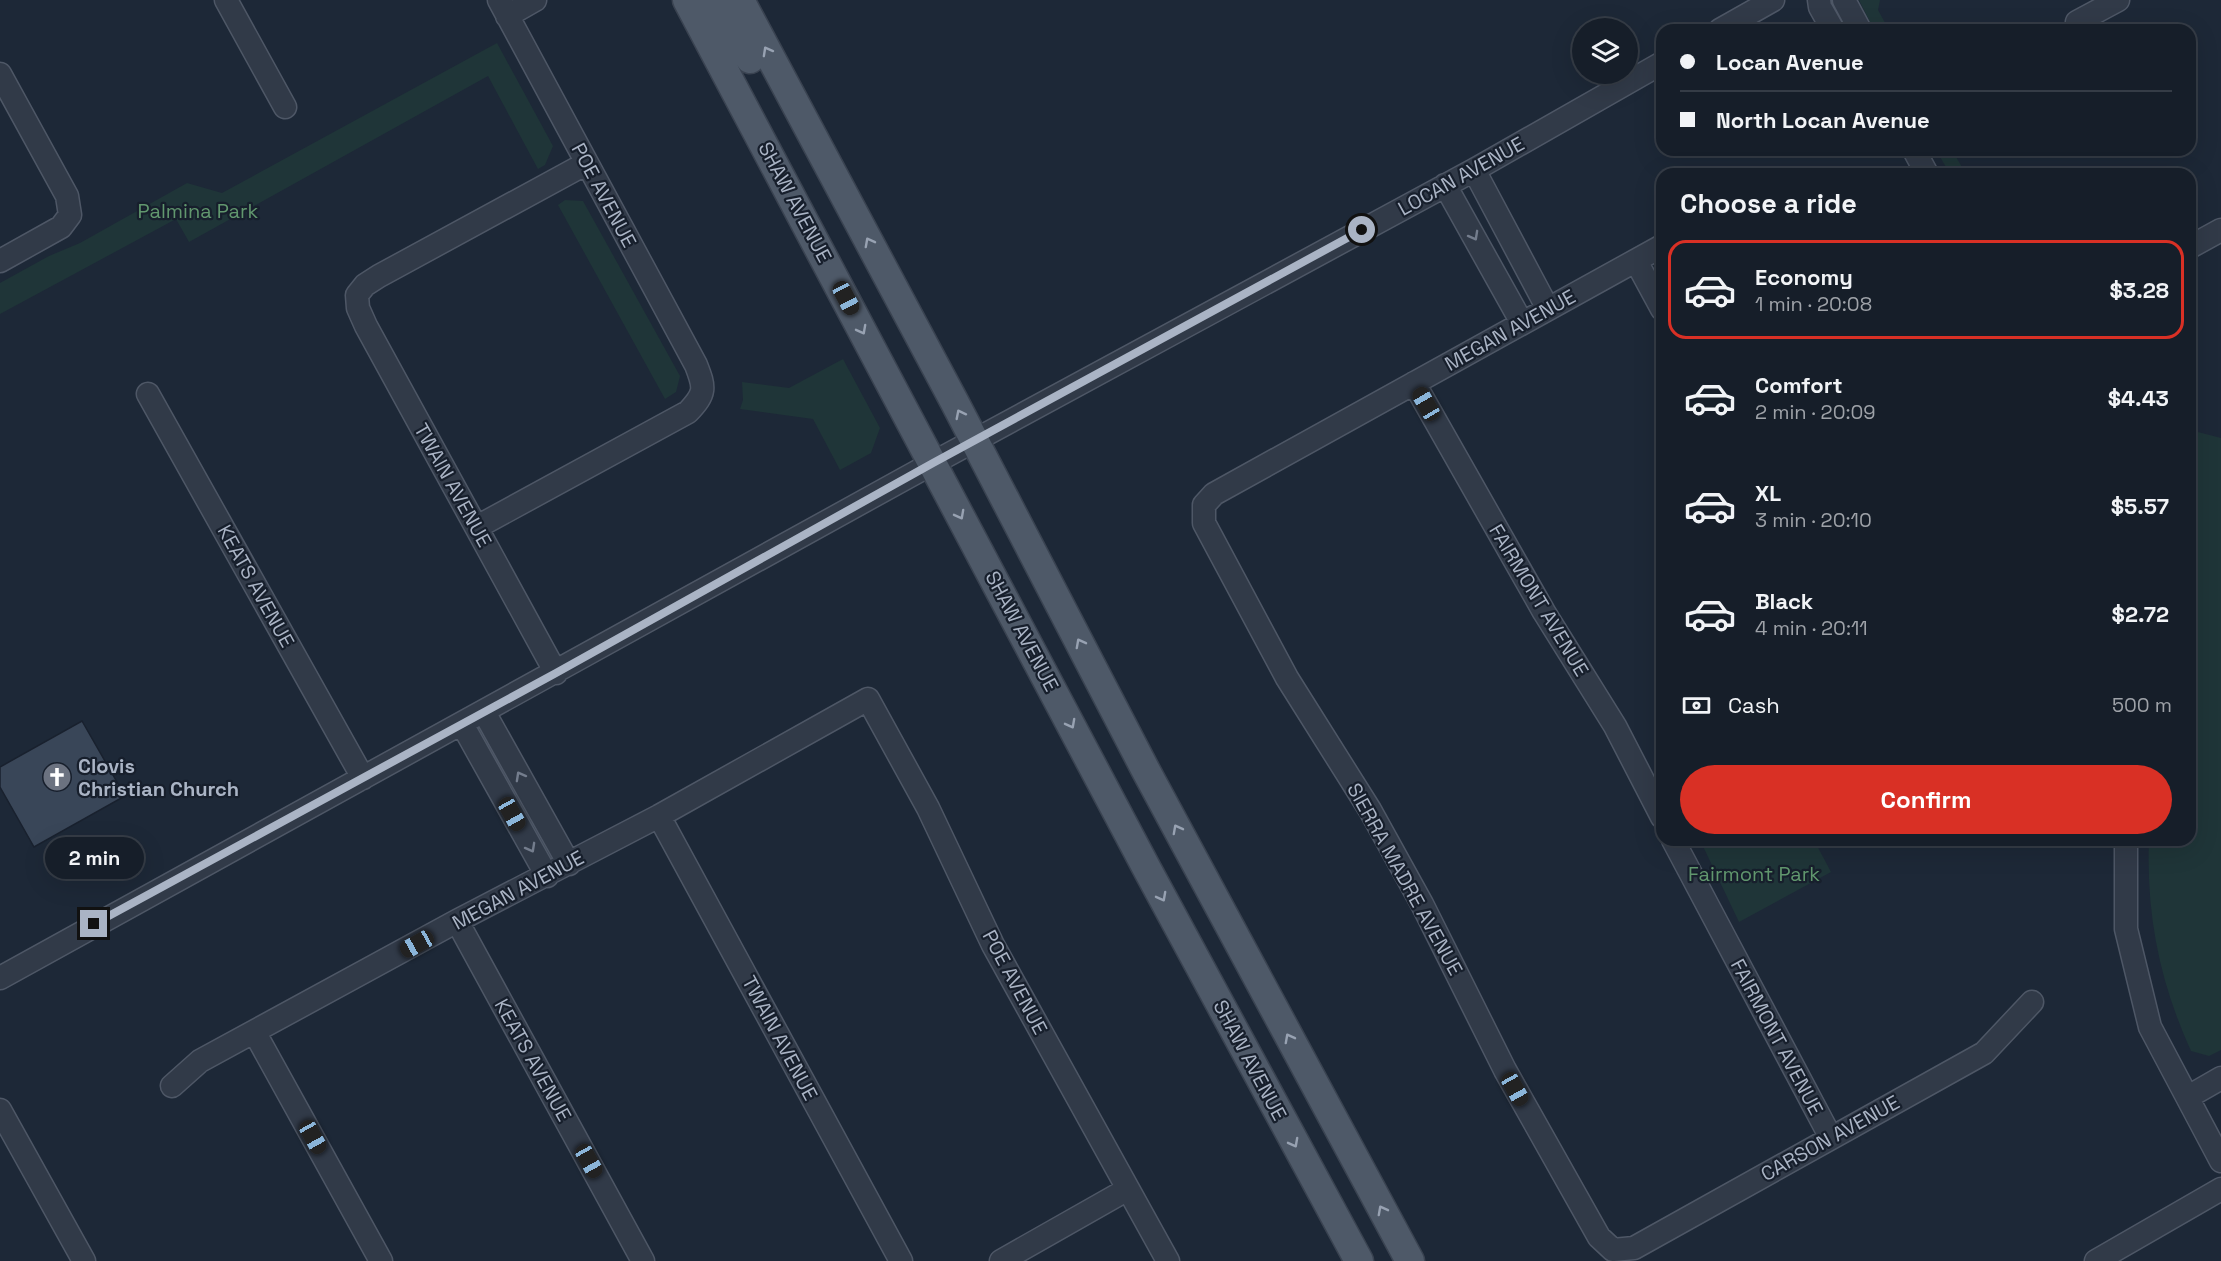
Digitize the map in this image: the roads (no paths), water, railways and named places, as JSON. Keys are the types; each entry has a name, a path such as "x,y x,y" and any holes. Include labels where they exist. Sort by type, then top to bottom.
{"main road":[{"name":"SHAW AVENUE","path":"687,0 1158,889 1359,1261"},
{"path":"716,0 762,80 779,104 818,144"},
{"path":"740,0 1151,779 1410,1261"}],"street":[{"path":"226,0 285,107"},
{"path":"503,8 535,0"},
{"path":"1731,24 1773,0"},
{"path":"1819,0 1820,7 1830,24"},
{"path":"1844,0 1857,24"},
{"path":"2077,22 2118,0"},
{"name":"POE AVENUE","path":"477,527 688,412 699,400 703,391 703,384 696,365 503,8"},
{"name":"LOCAN AVENUE","path":"0,978 933,463 1474,170 1656,66"},
{"path":"0,74 67,196 69,215 61,227 0,261"},
{"name":"TWAIN AVENUE","path":"556,673 366,326 358,308 357,295 365,285 379,276 587,163"},
{"path":"1474,170 1548,309"},
{"path":"1445,185 1522,323"},
{"path":"2196,244 2221,230"},
{"name":"MEGAN AVENUE","path":"1204,505 1214,494 1656,249"},
{"path":"1635,261 1656,298"},
{"name":"FAIRMONT AVENUE","path":"1414,383 1544,612 1615,726 1656,798"},
{"name":"KEATS AVENUE","path":"148,394 363,778"},
{"name":"SIERRA MADRE AVENUE","path":"1204,505 1204,523 1287,678 1370,810 1422,904 1505,1070 1599,1237 1613,1250"},
{"name":"POE AVENUE","path":"868,699 928,808 993,945 1168,1261"},
{"name":"MEGAN AVENUE","path":"172,1086 200,1061 458,921 659,816 868,699"},
{"path":"484,712 569,864"},
{"path":"462,724 546,876"},
{"name":"TWAIN AVENUE","path":"659,816 901,1261"},
{"name":"FAIRMONT AVENUE","path":"1676,846 1831,1138"},
{"path":"2126,846 2126,929 2150,1027 2221,1161"},
{"name":"KEATS AVENUE","path":"458,921 644,1261"},
{"name":"CARSON AVENUE","path":"1613,1250 1634,1248 1983,1053 2032,1002"},
{"path":"255,1033 381,1261"},
{"path":"2188,1097 2221,1078"},
{"path":"0,1110 84,1261"},
{"path":"1001,1261 1128,1189"},
{"path":"2096,1261 2221,1189"}],"place":[{"name":"Clovis Christian Church","path":"57,777"}],"park label":[{"name":"Palmina Park","path":"198,211"},
{"name":"Fairmont Park","path":"1754,874"}]}
